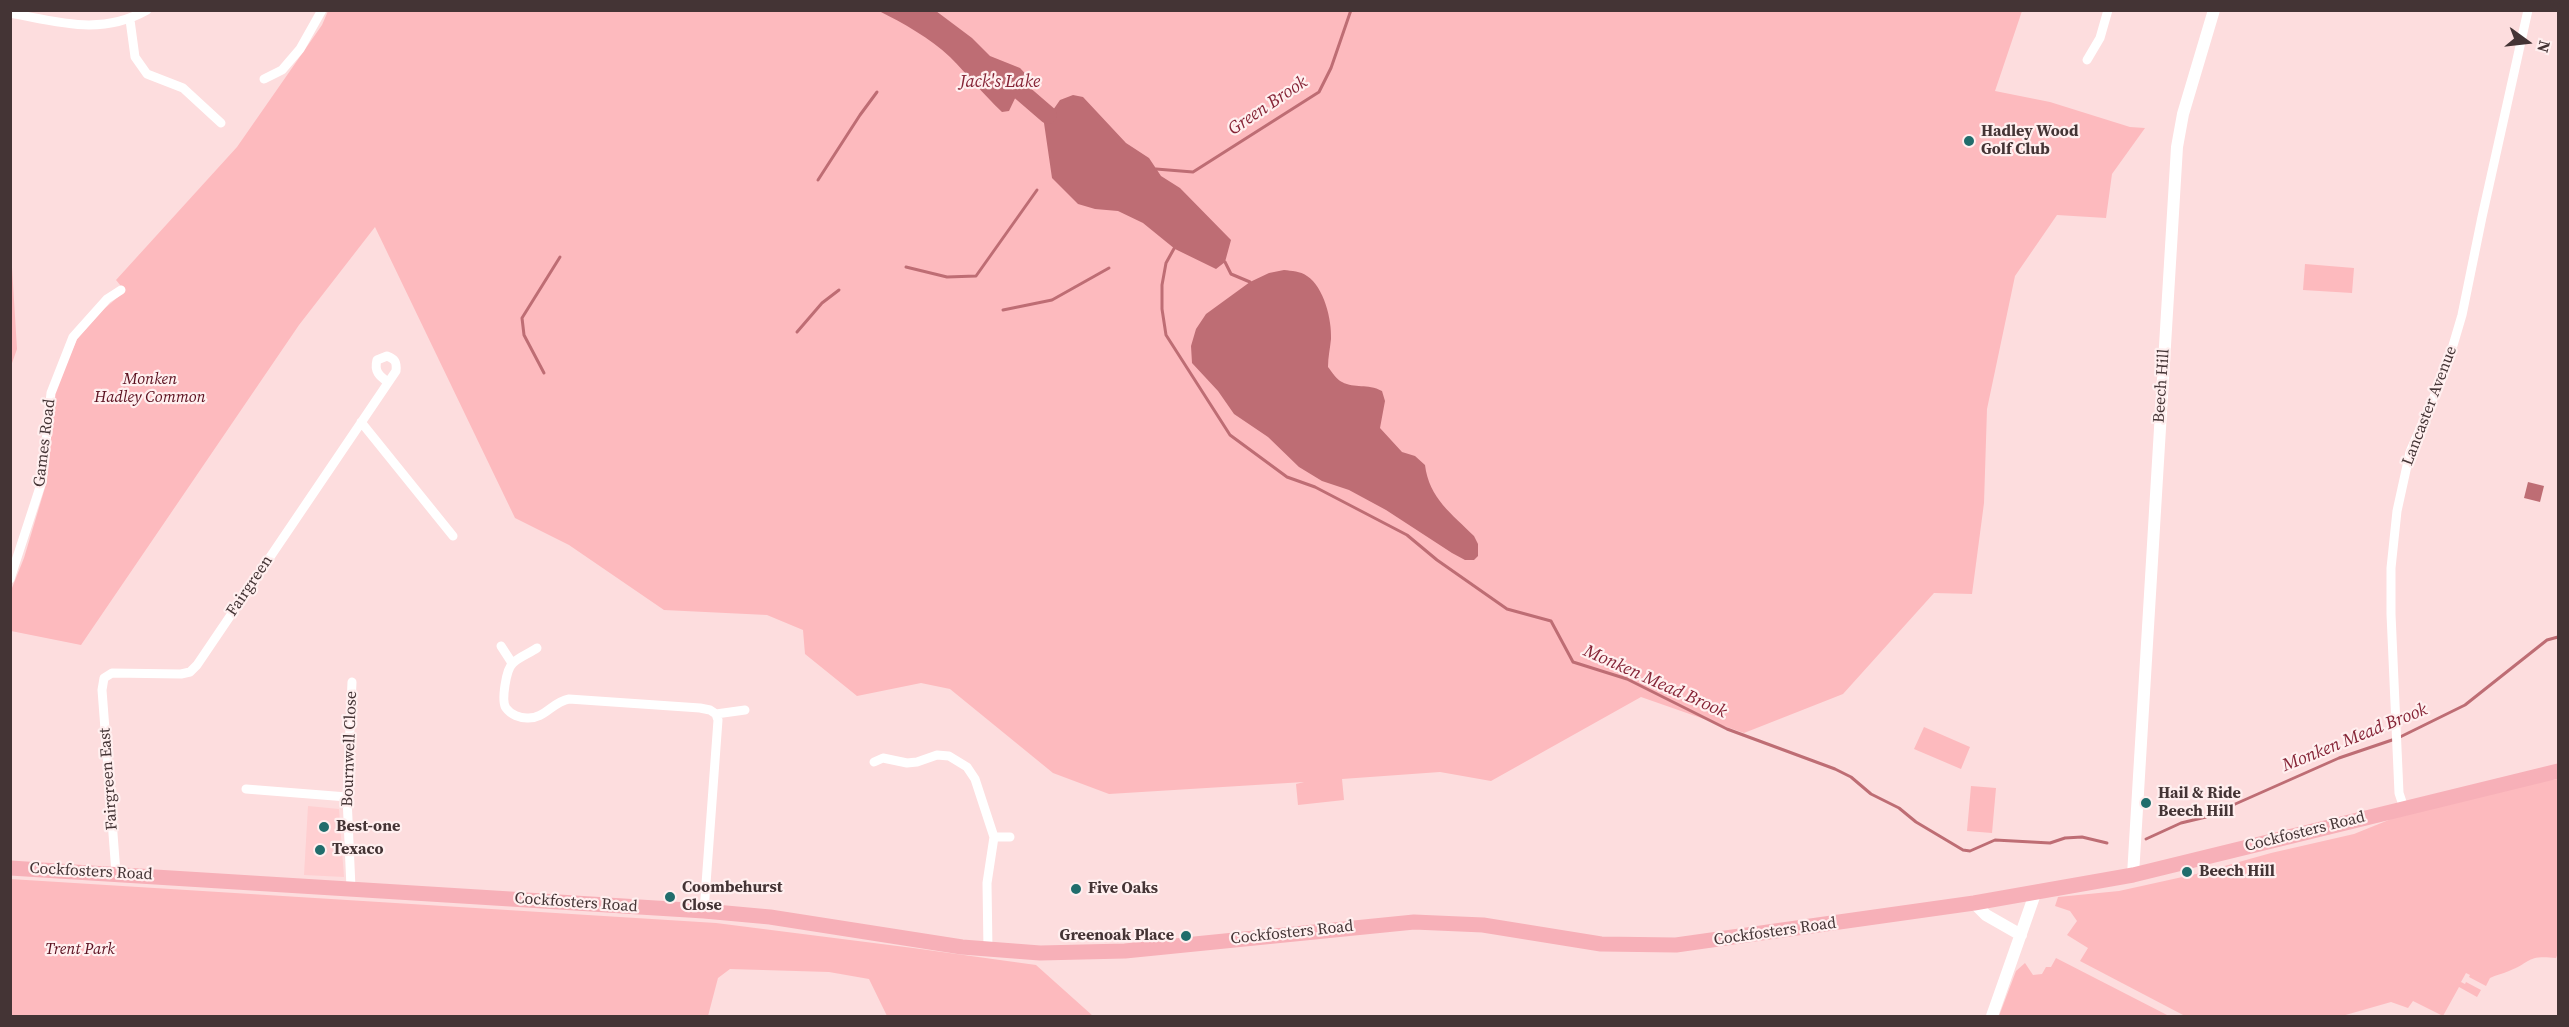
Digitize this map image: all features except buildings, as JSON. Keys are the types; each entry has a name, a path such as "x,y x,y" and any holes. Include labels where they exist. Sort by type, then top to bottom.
{"main road":[{"name":"Cockfosters Road","path":"10,868 704,911 770,917 988,950 1040,953 1125,951 1414,922 1483,926 1601,944 1676,945 1974,903 2133,875 2559,771"}],"street":[{"path":"10,12 85,26 130,20 147,10"},
{"path":"264,79 282,70 300,50 322,10"},
{"path":"2087,60 2100,38 2108,10"},
{"name":"Beech Hill","path":"2133,875 2177,147 2183,114 2214,10"},
{"name":"Lancaster Avenue","path":"2404,808 2399,793 2391,568 2400,489 2410,452 2446,369 2462,315 2528,10"},
{"path":"130,20 135,57 147,75 183,88 221,123"},
{"name":"Games Road","path":"10,579 42,481 51,393 73,337 107,300 121,290"},
{"name":"Fairgreen","path":"102,684 104,678 112,673 182,674 190,672 197,665 388,382"},
{"path":"361,422 453,536"},
{"path":"501,646 512,663"},
{"path":"537,648 512,663 506,679 504,703 507,709 519,717 537,717 559,700 569,699 700,708 716,714 745,710"},
{"name":"Bournwell Close","path":"351,888 347,797 352,682"},
{"name":"Fairgreen East","path":"102,684 116,873"},
{"path":"704,911 717,728 716,714"},
{"path":"874,762 883,758 907,763 917,762 937,755 958,760 967,767 975,779 993,837 987,883 988,950"},
{"path":"246,789 347,797"},
{"path":"993,837 1010,837"},
{"path":"1992,1017 2036,891"},
{"path":"1974,903 1986,915 2021,935"}],"shaded area":[{"path":"308,806 339,809 344,877 304,875"}],"green space":[{"name":"Monken Hadley Common","path":"328,11 2022,11 1995,91 2050,102 2130,127 2145,128 2112,174 2106,218 2057,215 2015,276 1987,409 1984,503 1972,594 1934,593 1843,694 1744,733 1641,697 1491,781 1440,772 1342,779 1344,800 1298,805 1296,784 1304,782 1109,794 1053,773 950,689 921,683 857,696 805,654 803,630 767,615 664,610 569,545 515,518 375,227 299,325 81,645 11,631 10,593 24,558 47,481 55,390 77,339 104,309 125,291 116,280 237,147 322,25"},
{"path":"11,251 17,349 10,366"},
{"path":"2305,264 2354,268 2352,293 2303,290"},
{"path":"1924,727 1970,747 1961,769 1914,749"},
{"path":"2558,779 2558,953 2556,958 2534,958 2490,978 2486,986 2466,973 2461,982 2465,984 2466,982 2481,990 2477,997 2459,987 2443,1016 2413,1001 2408,1008 2391,1002 2342,1016 2185,1016 2080,961 2088,948 2067,935 2077,921 2070,911 2055,906 2058,897 2119,891 2354,834 2411,811 2500,785"},
{"path":"1971,786 1996,788 1992,833 1967,831"},
{"name":"Trent Park","path":"10,879 716,923 1036,965 1093,1016 887,1016 869,979 829,972 730,969 718,978 708,1016 11,1016"},
{"path":"2056,958 2169,1016 1999,1016 2016,971 2025,963 2033,975 2042,974 2046,967 2051,967"}],"water":[{"name":"Jack's Lake","path":"879,11 936,11 972,38 990,56 1020,68 1037,86 1019,90 1009,111 1002,112 934,43"},
{"path":"1073,95 1083,97 1126,143 1149,158 1161,176 1180,188 1231,240 1225,262 1216,269 1175,249 1143,223 1118,211 1095,209 1078,204 1052,178 1044,123 1060,100"},
{"path":"1284,270 1304,274 1318,288 1326,304 1330,323 1328,367 1342,382 1382,391 1385,401 1380,428 1402,452 1415,456 1425,465 1427,477 1436,496 1474,536 1478,544 1478,556 1474,560 1465,560 1386,510 1349,490 1322,481 1299,467 1268,437 1234,414 1218,391 1192,363 1191,346 1196,329 1206,314 1250,282 1269,273"},
{"path":"2528,482 2544,486 2540,502 2524,498"}],"waterway":[{"name":"Green Brook","path":"1156,169 1193,172 1319,92 1331,68 1351,10"},
{"path":"1019,90 1048,115"},
{"path":"818,180 877,92"},
{"path":"906,267 947,277 976,276 1037,190"},
{"name":"Monken Mead Brook","path":"1176,245 1166,263 1162,285 1162,309 1166,335 1230,435 1287,477 1315,487 1407,535 1437,560 1507,609 1551,621 1573,662 1627,679 1727,729 1835,769 1851,777 1871,794 1899,808 1916,822 1963,850 1970,851 1995,840 2050,843 2065,838 2082,837 2107,843"},
{"path":"544,373 524,335 522,318 560,257"},
{"path":"1225,262 1231,274 1250,282"},
{"path":"1003,310 1052,300 1109,268"},
{"path":"797,332 822,303 839,290"},
{"name":"Monken Mead Brook","path":"2146,839 2181,823 2206,817 2339,758 2398,738 2465,705 2547,640 2558,637"}],"place":[{"name":"Hadley Wood Golf Club","path":"1969,141"},
{"name":"Hail & Ride Beech Hill","path":"2146,803"},
{"name":"Best-one","path":"324,827"},
{"name":"Texaco","path":"320,850"},
{"name":"Beech Hill","path":"2187,872"},
{"name":"Five Oaks","path":"1076,889"},
{"name":"Coombehurst Close","path":"670,897"},
{"name":"Greenoak Place","path":"1186,936"}]}
